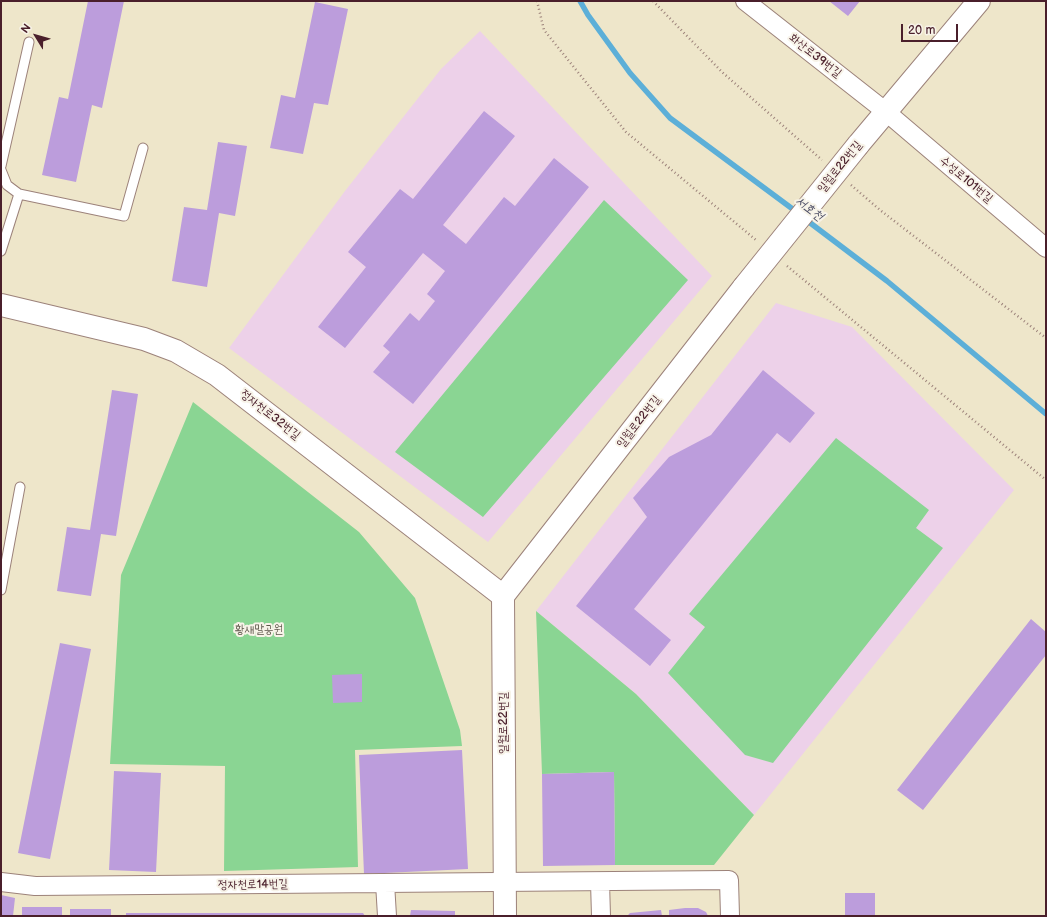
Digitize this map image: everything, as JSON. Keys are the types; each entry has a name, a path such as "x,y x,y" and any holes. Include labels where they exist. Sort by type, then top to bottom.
{"street":[{"name":"화산로39번길","path":"745,1 885,111"},
{"name":"일월로22번길","path":"505,916 503,596 744,287 885,111 979,1"},
{"name":"수성로101번길","path":"885,111 1046,248"},
{"name":"정자천로32번길","path":"1,305 144,339 176,351 217,375 503,596"},
{"name":"정자천로14번길","path":"1,882 35,886 729,880 730,916"},
{"path":"600,882 601,916"},
{"path":"385,883 387,916"}],"lane":[{"path":"1,166 29,42"},
{"path":"1,170 7,185 19,194 124,216 142,148"},
{"path":"1,252 19,194"},
{"path":"1,592 20,487"}],"shaded area":[{"path":"480,31 712,276 488,542 229,348 345,191 441,69"},
{"path":"776,303 852,327 1014,490 754,815 636,694 536,611"}],"green space":[{"path":"604,200 688,280 483,517 395,452"},
{"name":"황새말공원","path":"193,402 359,532 415,598 460,730 462,746 355,750 358,867 224,871 225,766 110,764 121,575"},
{"path":"836,438 929,510 916,528 943,548 773,763 745,755 668,673 705,627 689,614"},
{"path":"536,611 636,694 754,815 714,865 615,865 614,772 542,774"}],"building":[{"path":"88,1 124,1 102,108 92,105 76,182 42,175 59,97 68,99"},
{"path":"829,1 860,1 848,16"},
{"path":"315,2 348,9 328,105 314,103 303,154 270,148 281,95 295,98"},
{"path":"484,111 515,136 443,225 466,244 504,197 515,206 554,158 589,187 413,404 373,372 390,352 383,346 410,313 419,321 435,301 427,294 445,271 423,253 345,348 318,327 366,267 348,252 400,189 413,199"},
{"path":"218,142 247,146 235,216 219,213 207,287 172,281 184,207 207,210"},
{"path":"763,370 815,413 790,443 777,433 634,609 671,640 650,666 576,606 647,517 633,498 669,457 711,435"},
{"path":"112,390 138,394 116,536 101,534 91,596 57,591 67,527 90,530"},
{"path":"1031,619 1046,632 1046,655 923,810 897,790"},
{"path":"60,643 91,649 50,859 18,853"},
{"path":"362,674 362,702 333,703 332,675"},
{"path":"462,750 468,869 364,874 359,755"},
{"path":"114,771 161,773 156,872 109,870"},
{"path":"614,772 615,865 543,866 542,774"},
{"path":"845,893 875,893 875,916 845,916"},
{"path":"1,895 15,898 13,916 1,916"},
{"path":"22,907 62,907 62,916 22,916"},
{"path":"698,908 706,912 708,916 669,916 669,910"},
{"path":"70,909 111,909 111,916 70,916"},
{"path":"411,910 455,911 455,916 410,916"},
{"path":"661,910 662,916 627,916 630,913"},
{"path":"126,913 363,913 365,916 126,916"}],"waterway":[{"name":"서호천","path":"580,1 588,15 630,73 670,118 798,213"},
{"name":"서호천","path":"805,219 887,281 1046,414"}]}
